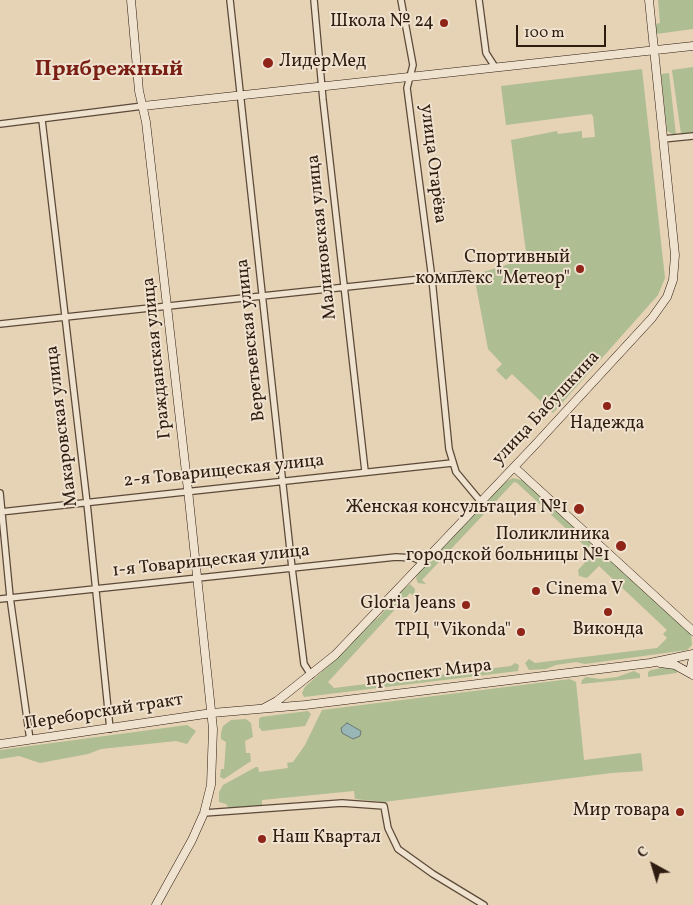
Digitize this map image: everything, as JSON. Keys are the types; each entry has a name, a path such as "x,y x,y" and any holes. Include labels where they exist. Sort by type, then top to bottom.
{"main road":[{"name":"Гражданская улица","path":"130,0 168,308 212,713 213,766 211,785 204,813 192,840 156,905"},
{"name":"улица Бабушкина","path":"264,708 277,701 311,676 335,655 514,467 652,318 670,292 674,275 675,255 649,0"},
{"path":"143,106 693,46"},
{"path":"514,467 693,631"},
{"name":"проспект Мира","path":"212,713 305,705 650,663 693,654"},
{"path":"693,658 691,668 693,675"},
{"name":"проспект Мира","path":"650,663 675,665 693,675"},
{"path":"302,682 294,692 293,698 297,703 305,705"},
{"name":"Переборский тракт","path":"0,744 212,713"}],"street":[{"name":"Веретьевская улица","path":"230,0 292,568 304,664 311,676"},
{"name":"Малиновская улица","path":"314,0 344,288 366,471"},
{"name":"улица Огарёва","path":"401,0 413,65 408,90 432,279 452,462 462,482 481,502"},
{"path":"479,0 486,53 496,68"},
{"path":"0,124 42,120 122,107 143,106"},
{"name":"Макаровская улица","path":"42,120 87,503 110,729"},
{"path":"663,139 693,136"},
{"path":"0,324 264,298 468,274"},
{"name":"2-я Товарищеская улица","path":"1,512 452,462"},
{"path":"0,493 10,597 30,740"},
{"name":"1-я Товарищеская улица","path":"0,599 396,557 414,558 424,562"},
{"path":"204,813 342,803 384,806 388,828 398,849 484,905"}],"green space":[{"path":"658,0 693,0 693,29 656,34 655,24 660,23"},
{"path":"693,67 693,133 681,134 672,70"},
{"name":"Спортивный комплекс \"Метеор\"","path":"642,69 665,278 658,295 553,413 512,374 506,380 496,370 502,364 488,349 474,275 515,262 526,252 511,140 557,131 558,134 582,131 582,138 595,137 593,116 591,114 506,125 501,86"},
{"path":"669,73 676,135 667,131 661,74"},
{"path":"513,478 525,481 591,542 590,547 588,549 514,482 422,580 426,584 418,583 416,578 419,572 503,483"},
{"path":"597,550 600,550 691,633 692,645 687,650 585,664 576,662 556,665 546,669 529,670 525,663 529,659 535,663 657,648 667,638 663,634 667,630 599,566 587,578 579,576 578,570"},
{"path":"410,584 415,589 414,596 410,593 328,682 334,688 511,666 515,663 519,665 518,671 304,697 302,693 305,687 338,657 366,626 380,616 400,592"},
{"path":"668,667 677,670 677,673 648,677 648,672 651,670"},
{"path":"634,671 640,674 640,678 581,684 582,680 586,677 600,679 617,677"},
{"path":"570,679 576,682 584,760 641,753 643,771 611,773 384,802 355,799 354,791 262,800 262,808 230,810 226,804 219,802 219,792 223,785 256,767 258,767 259,772 288,768 287,763 293,762 305,745 322,710"},
{"path":"308,711 311,714 305,726 262,731 259,727 259,719 261,717"},
{"path":"246,719 251,723 253,737 245,741 246,753 250,753 251,761 224,779 220,777 221,769 224,769 226,742 221,739 221,733 223,726 231,720"},
{"path":"187,725 196,731 187,744 176,741 101,749 88,754 40,763 19,756 0,759 0,750"}],"water":[{"path":"347,723 361,731 360,736 353,739 342,733 341,728"}],"place":[{"name":"Школа № 24","path":"444,23"},
{"name":"ЛидерМед","path":"268,63"},
{"name":"Спортивный комплекс \"Метеор\"","path":"580,269"},
{"name":"Надежда","path":"607,406"},
{"name":"Женская консультация №1","path":"579,509"},
{"name":"Поликлиника городской больницы №1","path":"621,546"},
{"name":"Cinema V","path":"536,591"},
{"name":"Gloria Jeans","path":"466,605"},
{"name":"Виконда","path":"608,612"},
{"name":"ТРЦ \"Vikonda\"","path":"521,632"},
{"name":"Мир товара","path":"680,812"},
{"name":"Наш Квартал","path":"262,839"}],"district":[{"name":"Прибрежный","path":"109,71"}]}
